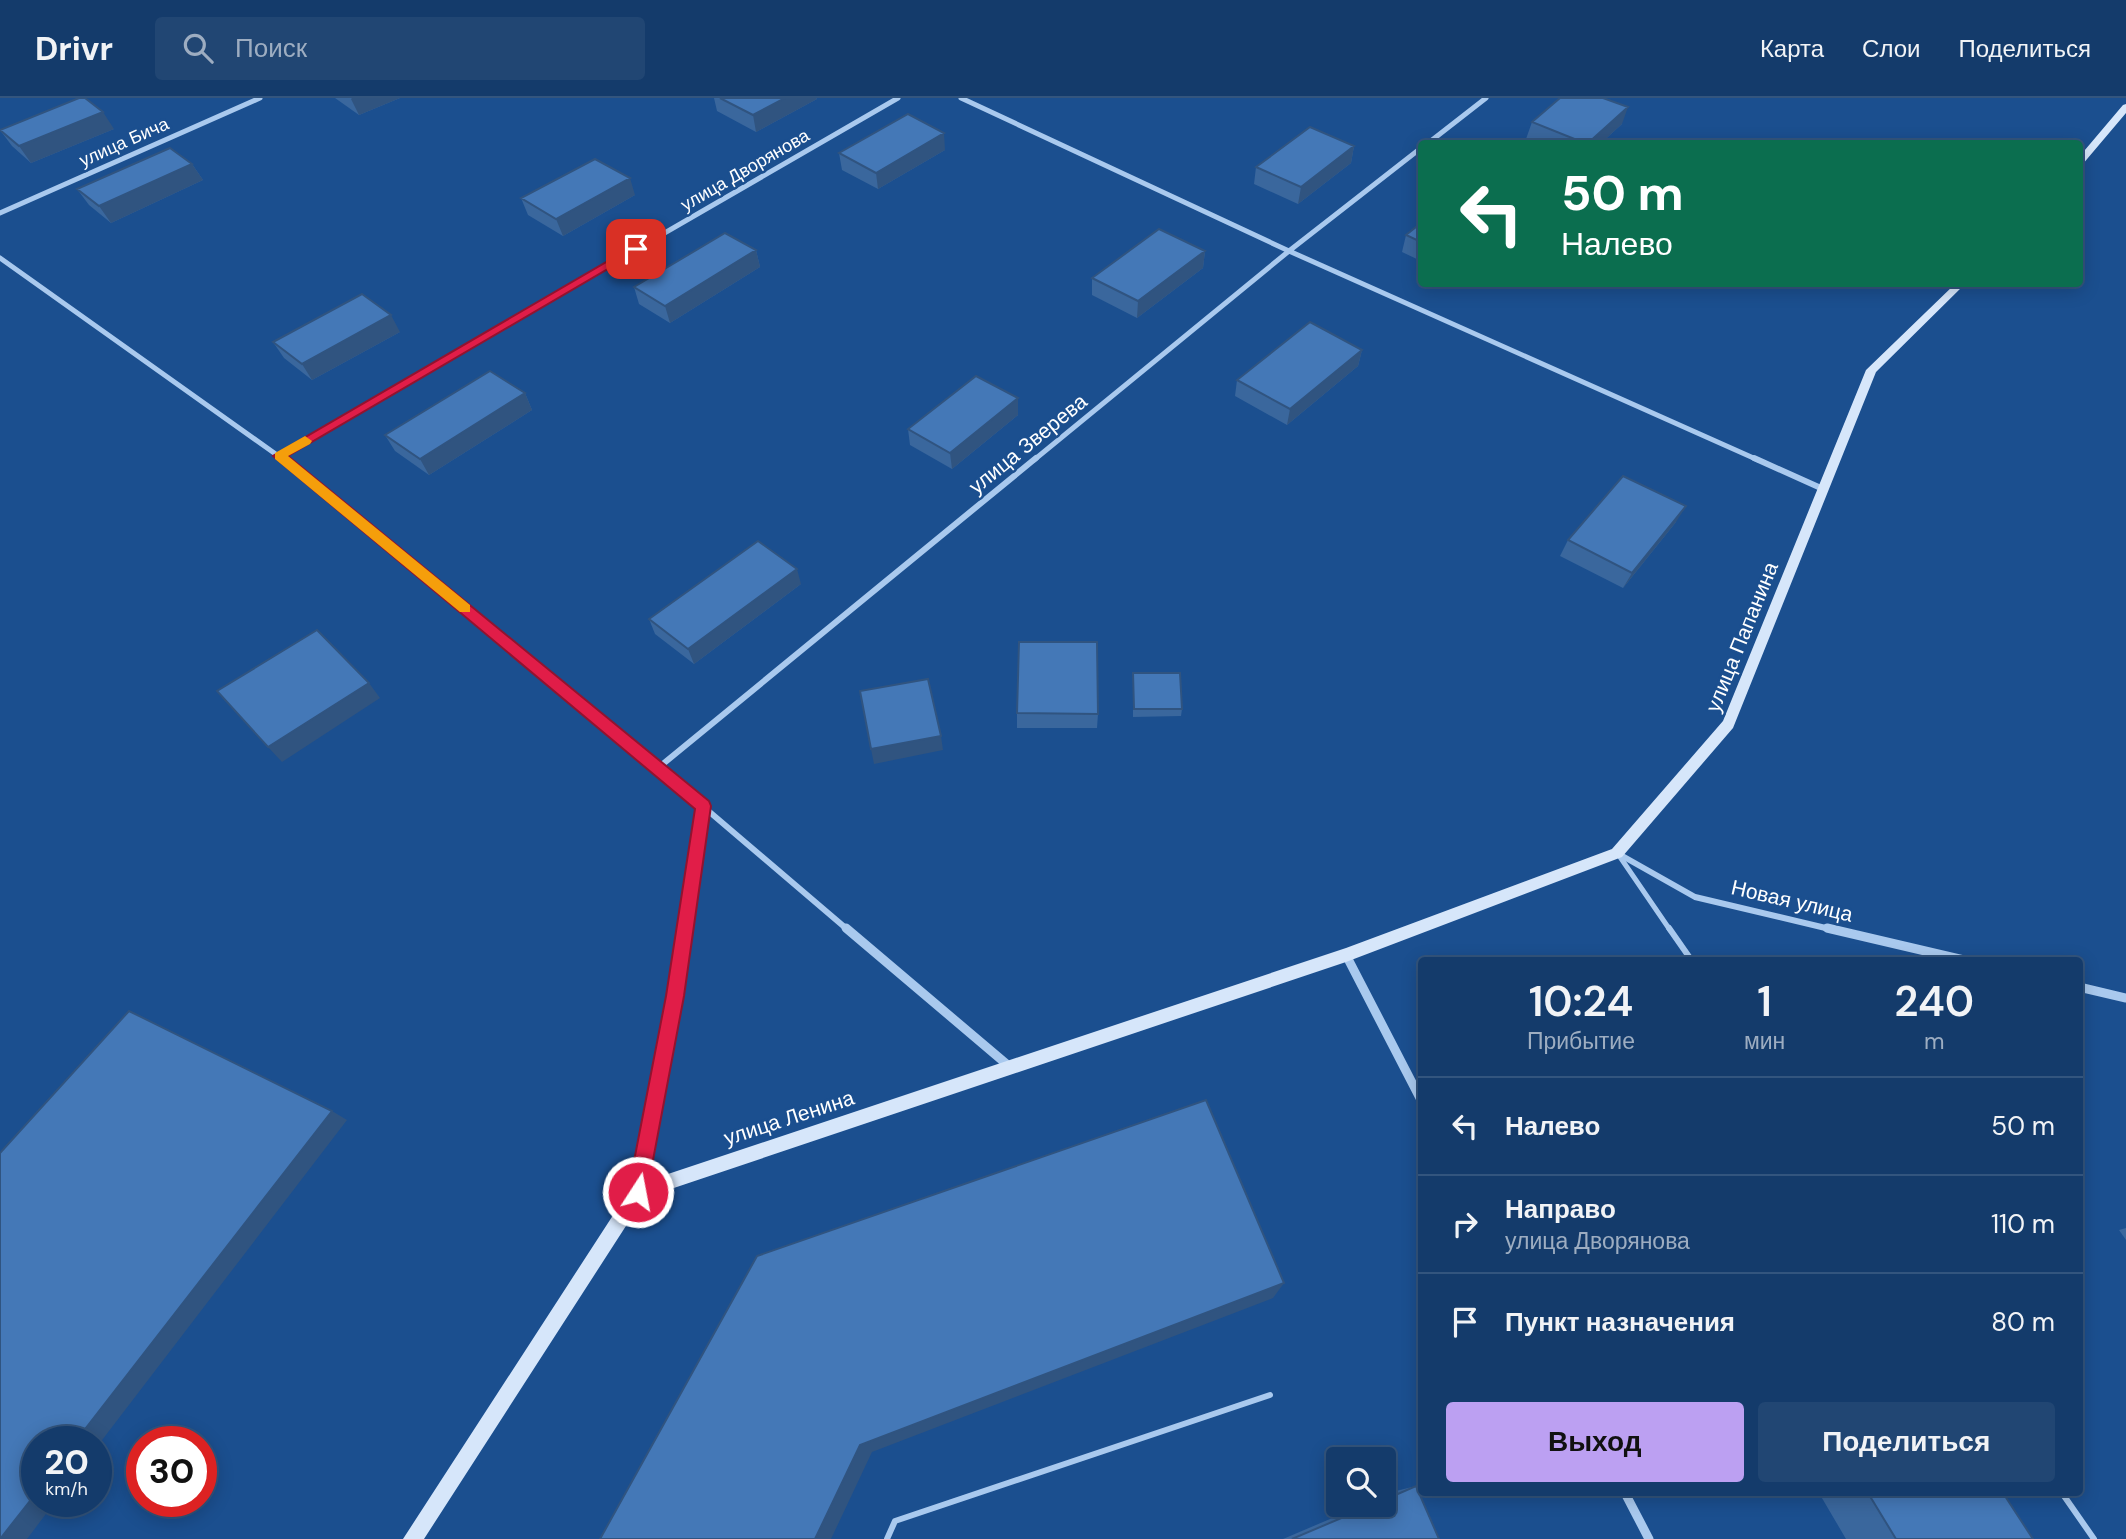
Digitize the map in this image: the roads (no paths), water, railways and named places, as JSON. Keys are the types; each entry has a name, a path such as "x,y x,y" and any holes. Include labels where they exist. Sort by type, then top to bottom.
{"street":[{"name":"улица Бича","path":"0,213 260,98"},
{"name":"улица Дворянова","path":"279,456 898,98"},
{"path":"961,98 1289,251 1824,489"},
{"path":"1432,140 1486,98"},
{"path":"2083,158 2126,107"},
{"name":"улица Зверева","path":"658,768 1289,251 1418,150"},
{"path":"0,258 279,456 658,768 1012,1069"},
{"name":"улица Папанина","path":"1346,955 1617,853 1728,724 1871,370 1957,287"},
{"path":"414,1539 638,1192 675,996 703,806"},
{"name":"Новая улица","path":"1617,853 1695,897 1951,957"},
{"path":"1346,955 1418,1094"},
{"name":"улица Ленина","path":"638,1192 1346,955"},
{"path":"2083,988 2126,998"},
{"path":"1627,1496 1649,1539"}],"lane":[{"path":"1617,853 1689,957"},
{"path":"887,1539 895,1521 1270,1395"},
{"path":"2064,1496 2094,1539"}]}
